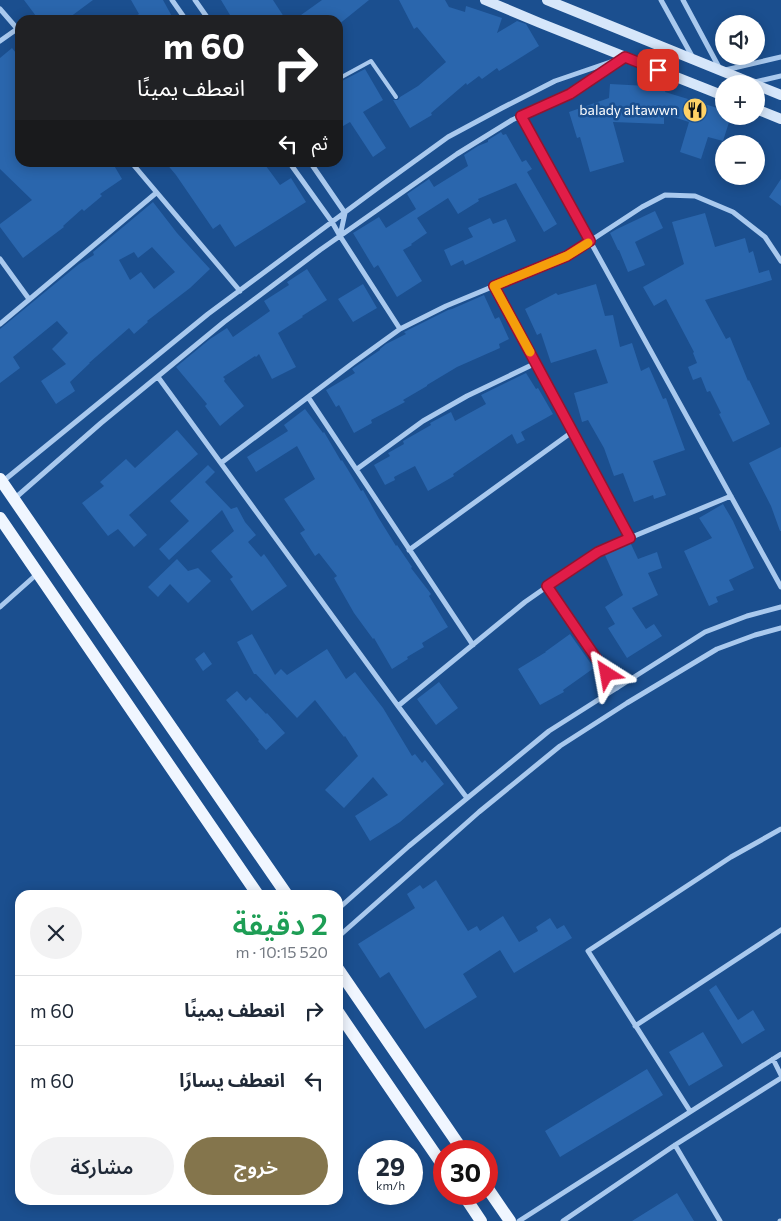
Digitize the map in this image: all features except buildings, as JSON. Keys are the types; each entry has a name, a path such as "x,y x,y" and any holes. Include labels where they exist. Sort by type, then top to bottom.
{"main road":[{"path":"1,481 284,890"},
{"path":"0,518 255,890"},
{"path":"343,976 455,1140"},
{"path":"343,1019 433,1151"},
{"path":"498,1204 510,1221"},
{"path":"470,1205 482,1221"}],"street":[{"path":"172,0 182,15"},
{"path":"195,0 206,15"},
{"path":"485,0 715,92"},
{"path":"547,0 733,75"},
{"path":"661,0 693,59"},
{"path":"683,0 722,70"},
{"path":"0,9 15,26"},
{"path":"0,41 15,32"},
{"path":"14,500 101,423 224,322 340,236 457,154 521,116 570,94 625,57"},
{"path":"1,481 208,314 448,137 555,81 625,57"},
{"path":"722,70 781,57"},
{"path":"765,81 781,76"},
{"path":"765,88 781,95"},
{"path":"765,113 781,119"},
{"path":"521,116 781,587"},
{"path":"135,167 240,291"},
{"path":"293,167 332,222 400,329"},
{"path":"314,167 345,212 340,236"},
{"path":"0,324 156,192"},
{"path":"221,463 400,329 446,306 567,256 642,207 665,196 695,196 734,212 765,237 781,261"},
{"path":"0,259 29,299"},
{"path":"494,286 630,538"},
{"path":"357,469 423,421 467,396 536,363"},
{"path":"158,376 467,798"},
{"path":"308,397 473,645"},
{"path":"410,550 572,432"},
{"path":"398,706 525,602 598,552 732,496"},
{"path":"0,607 38,574"},
{"path":"547,586 617,688"},
{"path":"343,905 410,846 549,731 705,632 747,616 781,607"},
{"path":"343,933 479,812 560,746 717,649 754,634 781,628"},
{"path":"690,1111 588,951 732,856 781,829"},
{"path":"635,1026 781,930"},
{"path":"519,1221 781,1054"},
{"path":"563,1221 675,1145 781,1077 773,1059"},
{"path":"675,1145 720,1221"}],"lane":[{"path":"343,76 370,60 396,97"}],"slow traffic":[{"path":"530,352 494,286 567,256 588,243"}],"place":[{"name":"balady altawwn","path":"695,110"}],"route":[{"path":"607,674 547,586 598,552 630,538 494,286 567,256 590,241 521,116 570,94 625,57 658,70"}]}
